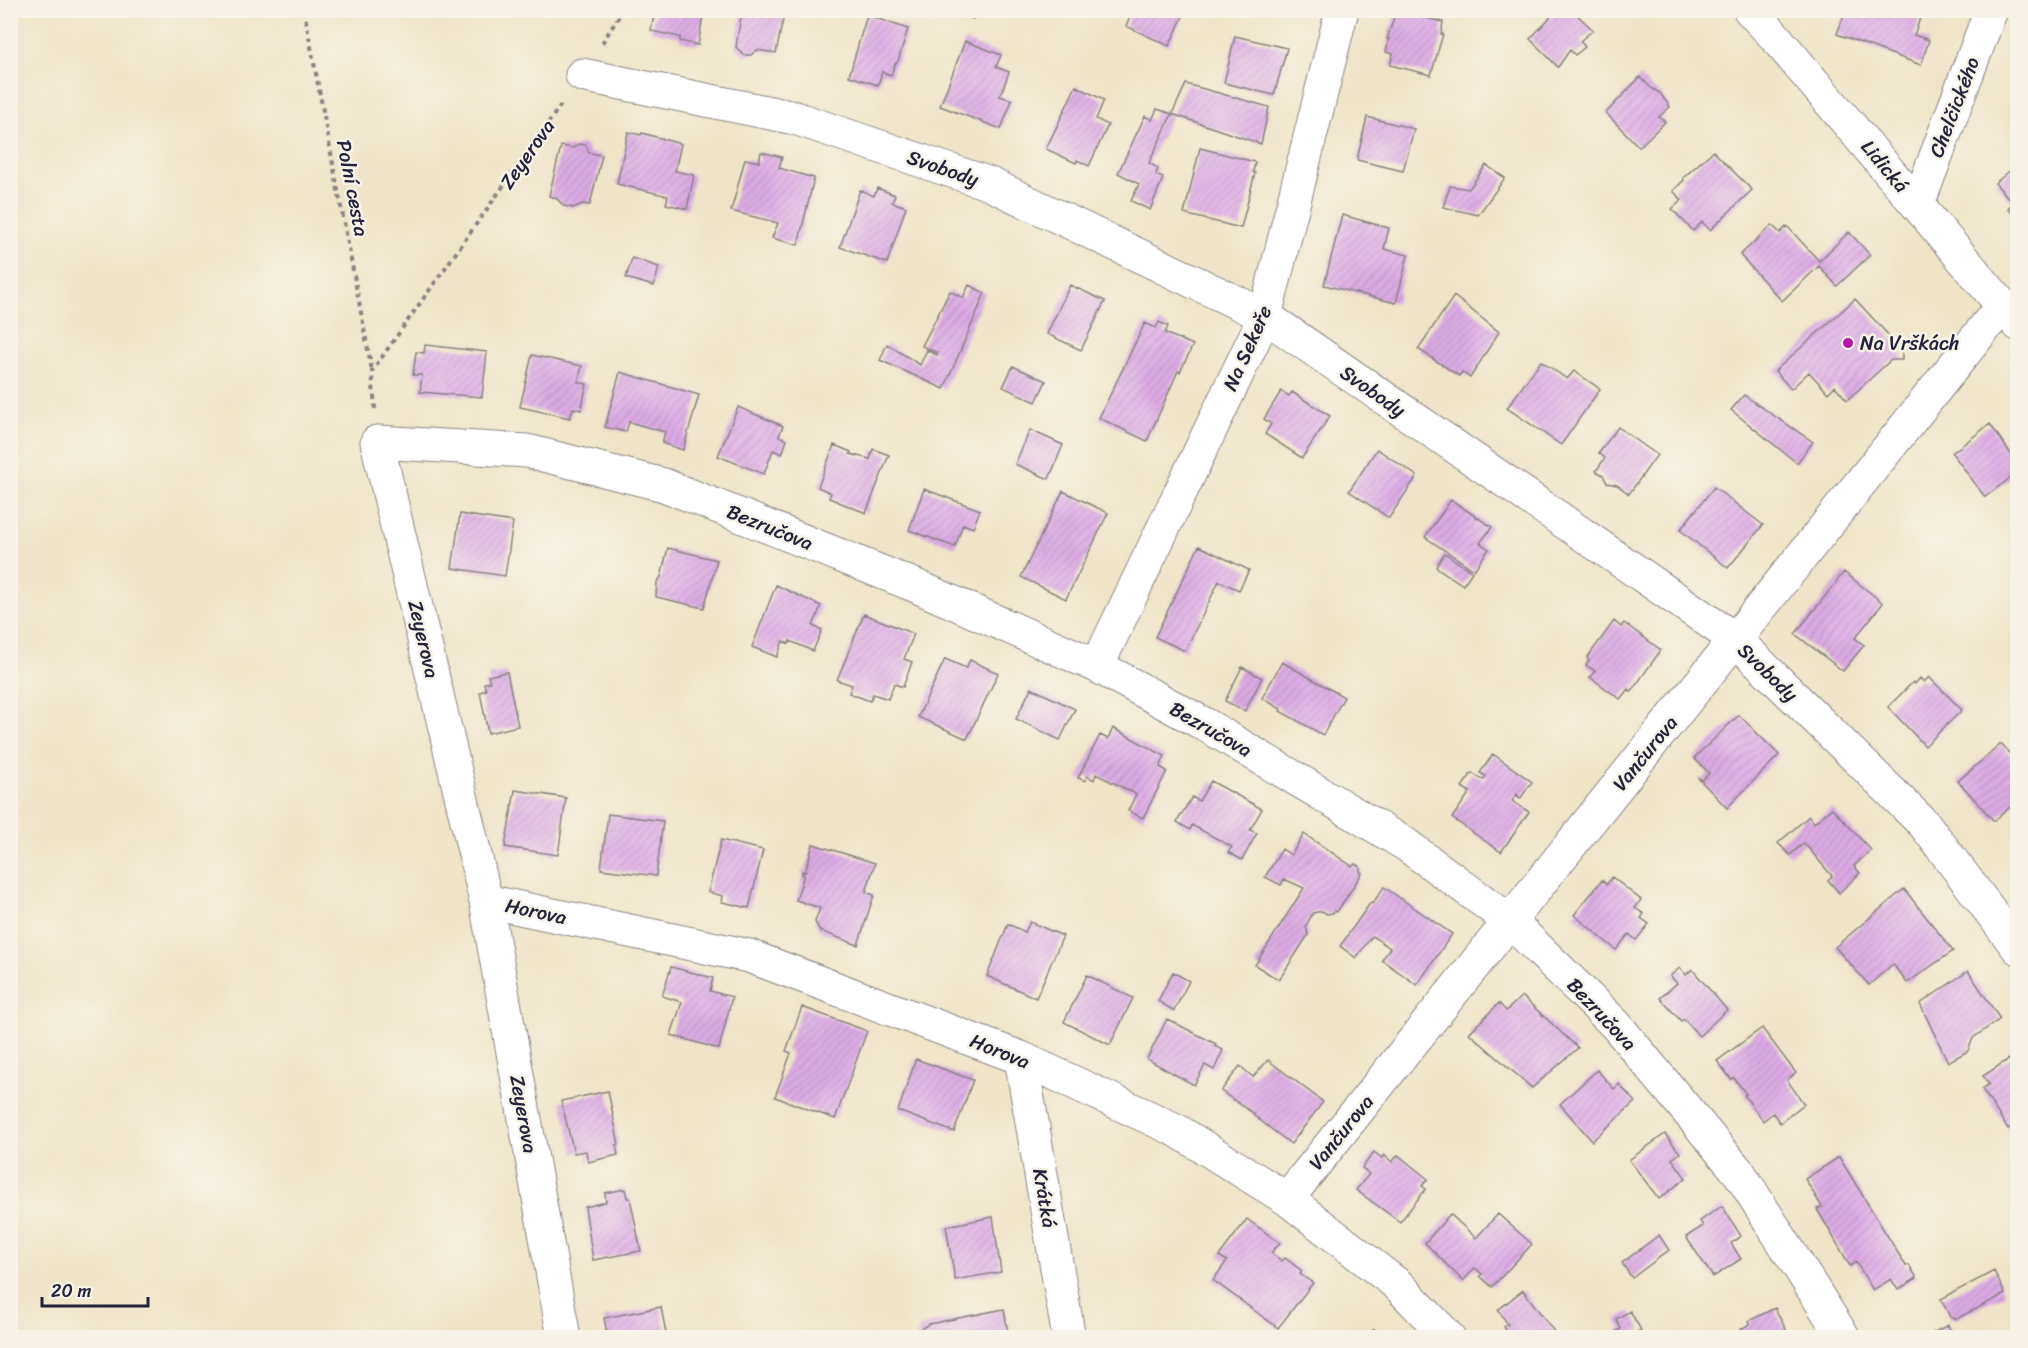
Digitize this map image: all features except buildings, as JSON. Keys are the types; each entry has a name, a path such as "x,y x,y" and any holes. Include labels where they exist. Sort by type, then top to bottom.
{"street":[{"name":"Lidická","path":"1750,10 1918,204 2010,315"},
{"name":"Chelčického","path":"1918,204 1991,10"},
{"name":"Na Sekeře","path":"1097,666 1265,316 1332,14"},
{"name":"Svobody","path":"582,75 795,118 990,184 1265,316 1736,640 1925,825 2018,948"},
{"name":"Vančurova","path":"1287,1199 1736,640 2010,315"},
{"name":"Bezručova","path":"377,442 527,450 664,485 916,586 1097,666 1206,725 1405,844 1510,921 1616,1025 1740,1174 1844,1338"},
{"name":"Zeyerova","path":"377,442 486,901 564,1338"},
{"name":"Horova","path":"486,901 749,956 1022,1058 1176,1130 1287,1199 1398,1285 1449,1338"},
{"name":"Krátká","path":"1022,1058 1069,1338"}],"path":[{"name":"Polní cesta","path":"304,10 372,371"},
{"name":"Zeyerova","path":"372,371 582,75 623,10"},
{"path":"372,371 377,442"}],"place":[{"name":"Na Vrškách","path":"1848,343"}]}
